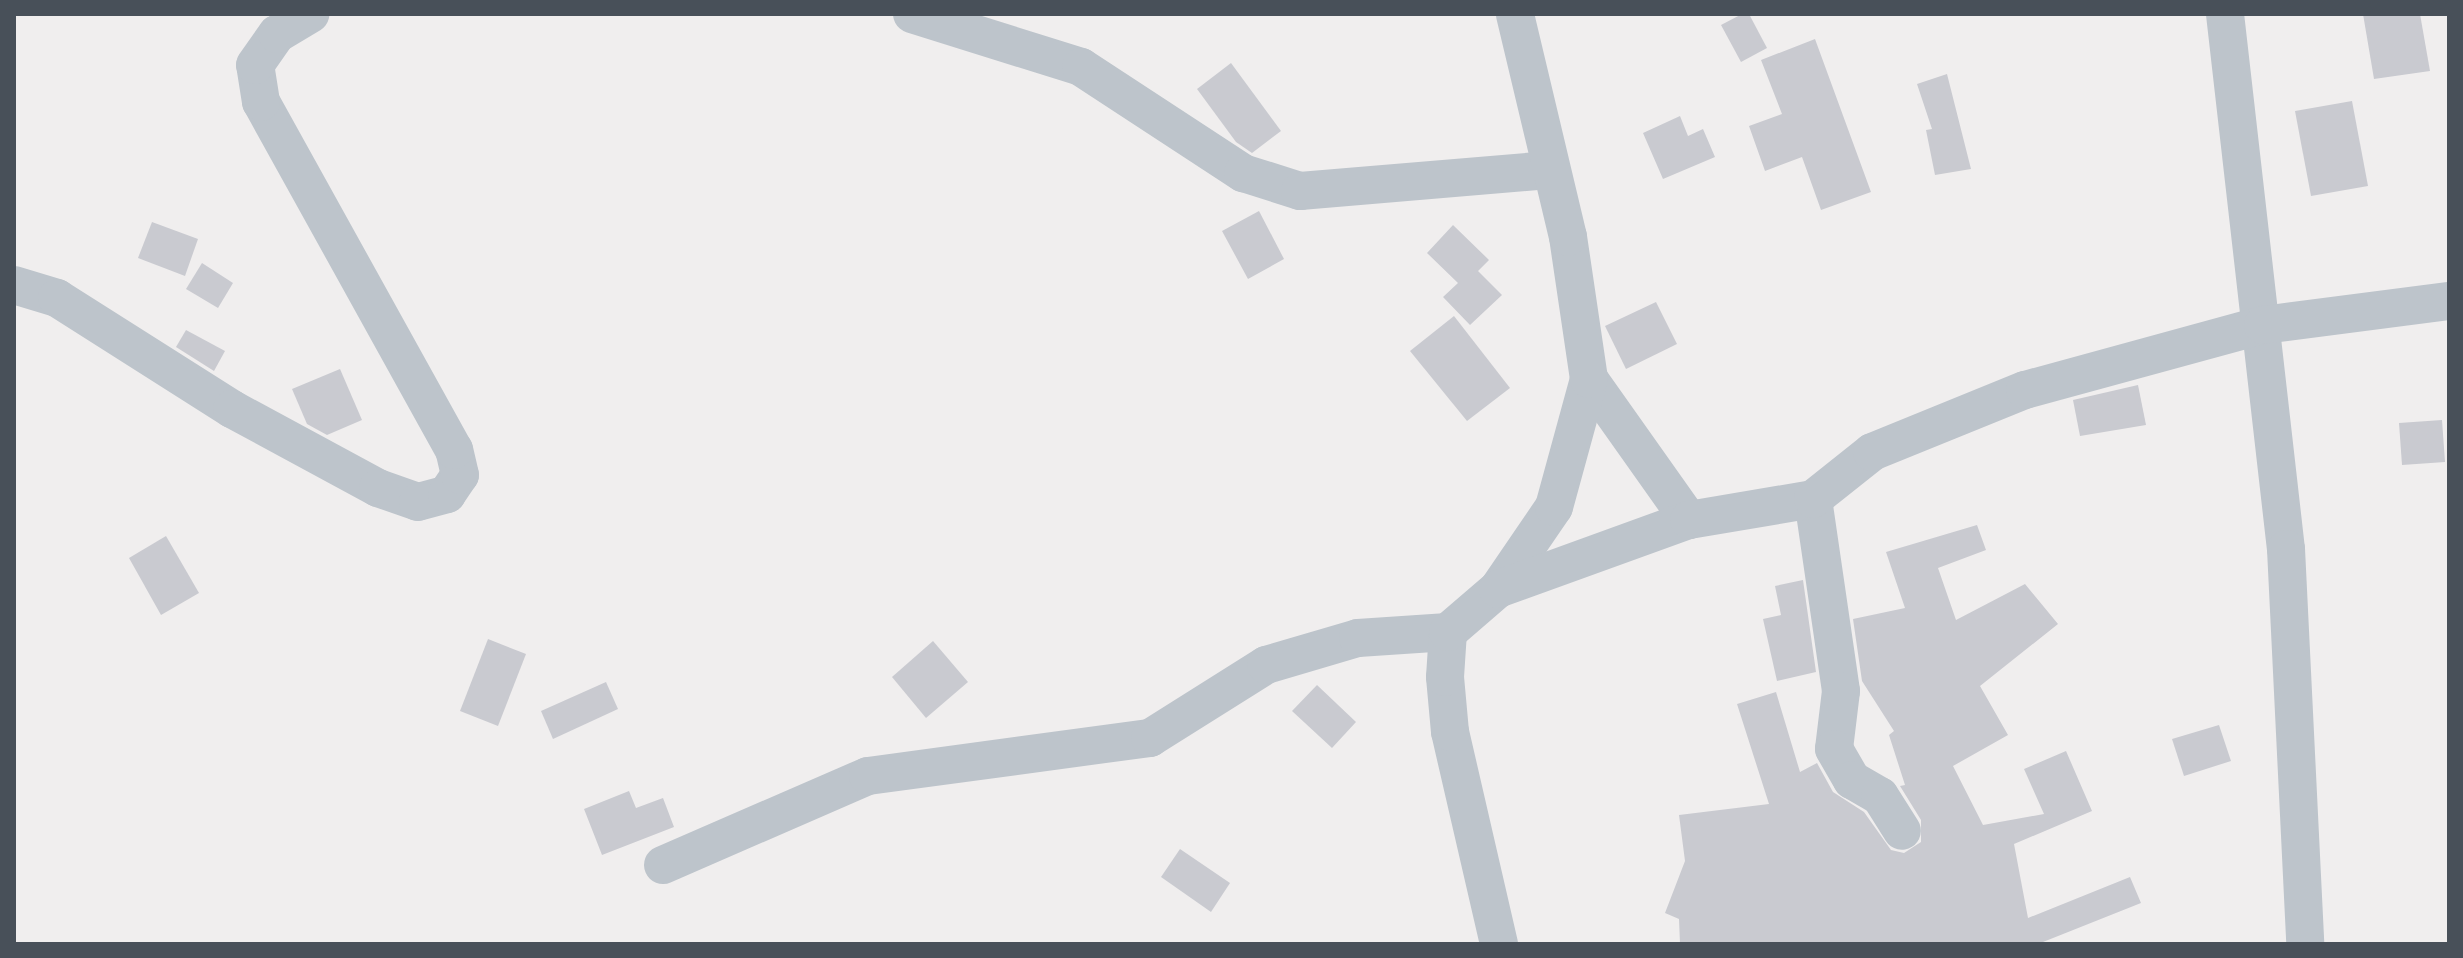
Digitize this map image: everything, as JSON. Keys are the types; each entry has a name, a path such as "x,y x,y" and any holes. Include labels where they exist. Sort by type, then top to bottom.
{"street":[{"path":"14,285 57,298 232,409 378,488 418,502 447,494 460,475 454,450 261,102 255,65 277,34 310,14"},
{"path":"912,14 1081,67 1243,173 1300,191 1551,170"},
{"path":"1515,14 1551,170 1589,379 1689,520"},
{"path":"2225,14 2263,325 2286,549 2305,944"},
{"path":"1498,589 1689,520 1813,499 1872,452 2025,390 2263,325 2449,301"},
{"path":"663,865 868,776 1150,738 1266,665 1358,638 1448,632 1498,589 1554,507 1589,379"},
{"path":"1813,499 1841,691 1834,749 1841,767 1880,796 1902,831"},
{"path":"1448,632 1450,732 1499,944"}],"building":[{"path":"1742,14 1749,14 1767,48 1741,62 1721,25"},
{"path":"2363,14 2420,14 2430,71 2374,79"},
{"path":"1815,39 1871,192 1821,210 1802,157 1765,171 1749,126 1782,114 1761,60"},
{"path":"1231,63 1281,131 1252,153 1236,142 1197,89"},
{"path":"1947,74 1971,169 1935,175 1926,130 1932,129 1917,84"},
{"path":"2352,101 2368,186 2311,196 2295,111"},
{"path":"1680,116 1688,136 1703,129 1715,157 1663,179 1643,133"},
{"path":"1259,211 1284,259 1248,279 1222,231"},
{"path":"152,222 198,239 185,276 138,258"},
{"path":"1453,225 1489,260 1478,271 1502,295 1470,325 1443,297 1458,283 1427,253"},
{"path":"202,263 233,283 218,308 186,289"},
{"path":"1656,302 1677,344 1626,369 1605,326"},
{"path":"1454,316 1510,388 1467,421 1410,351"},
{"path":"186,330 225,351 214,371 176,347"},
{"path":"340,369 362,420 327,435 307,424 292,389"},
{"path":"2138,385 2146,425 2080,436 2073,400"},
{"path":"2442,420 2445,462 2402,465 2399,423"},
{"path":"1977,525 1986,550 1938,568 1956,620 2025,584 2058,624 1980,686 2008,735 1953,766 1983,825 2044,814 2024,769 2066,751 2092,811 2014,844 2028,918 2130,877 2141,903 2038,944 1680,944 1679,919 1665,913 1685,861 1679,815 1769,804 1737,704 1776,692 1800,772 1817,763 1833,792 1864,812 1891,850 1904,853 1921,842 1921,820 1900,786 1905,785 1889,735 1894,731 1862,681 1853,619 1905,608 1886,552"},
{"path":"166,536 199,593 161,615 129,558"},
{"path":"1803,580 1816,672 1777,681 1763,619 1781,615 1775,586"},
{"path":"488,639 526,654 498,726 460,711"},
{"path":"933,641 968,682 926,718 892,677"},
{"path":"606,682 618,709 553,739 541,711"},
{"path":"1317,685 1356,722 1332,748 1292,711"},
{"path":"2219,725 2231,761 2184,776 2172,739"},
{"path":"629,791 636,808 663,798 674,827 602,855 584,809"},
{"path":"1180,849 1230,883 1211,912 1161,877"}]}
